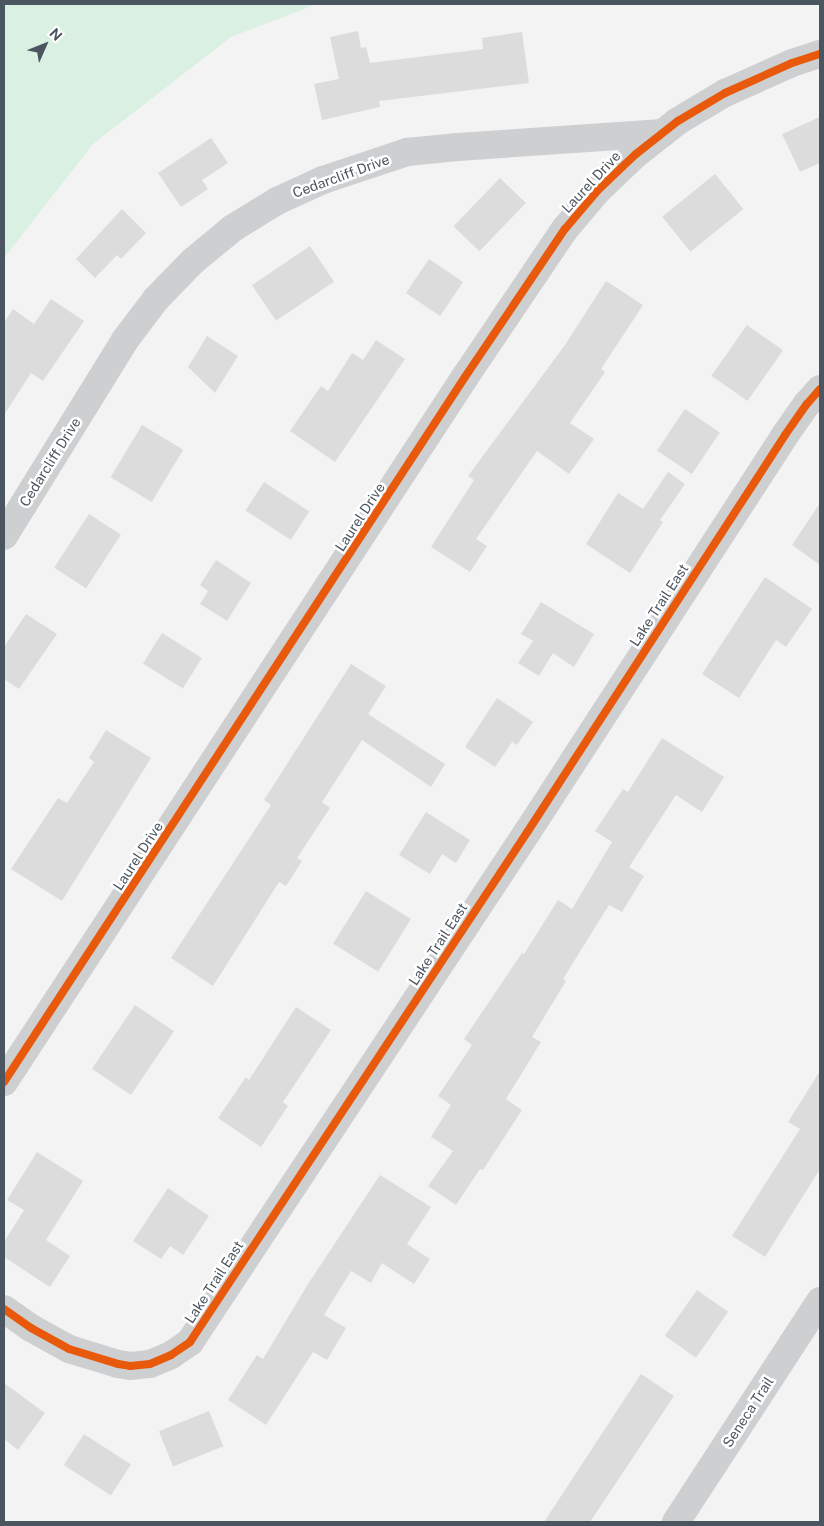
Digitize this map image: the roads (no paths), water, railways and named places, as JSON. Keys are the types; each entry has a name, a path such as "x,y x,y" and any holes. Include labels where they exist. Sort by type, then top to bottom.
{"street":[{"name":"Laurel Drive","path":"4,1082 465,377 565,229 598,190 636,154 663,133 725,93 792,62 820,54"},
{"name":"Cedarcliff Drive","path":"4,536 125,340 156,299 193,261 233,228 270,206 322,180 406,152 458,146 663,133"},
{"name":"Lake Trail East","path":"4,1309 31,1328 69,1349 130,1366 150,1364 190,1342 528,830 785,435 807,404 820,390"},
{"name":"Seneca Trail","path":"676,1522 817,1314"}]}
